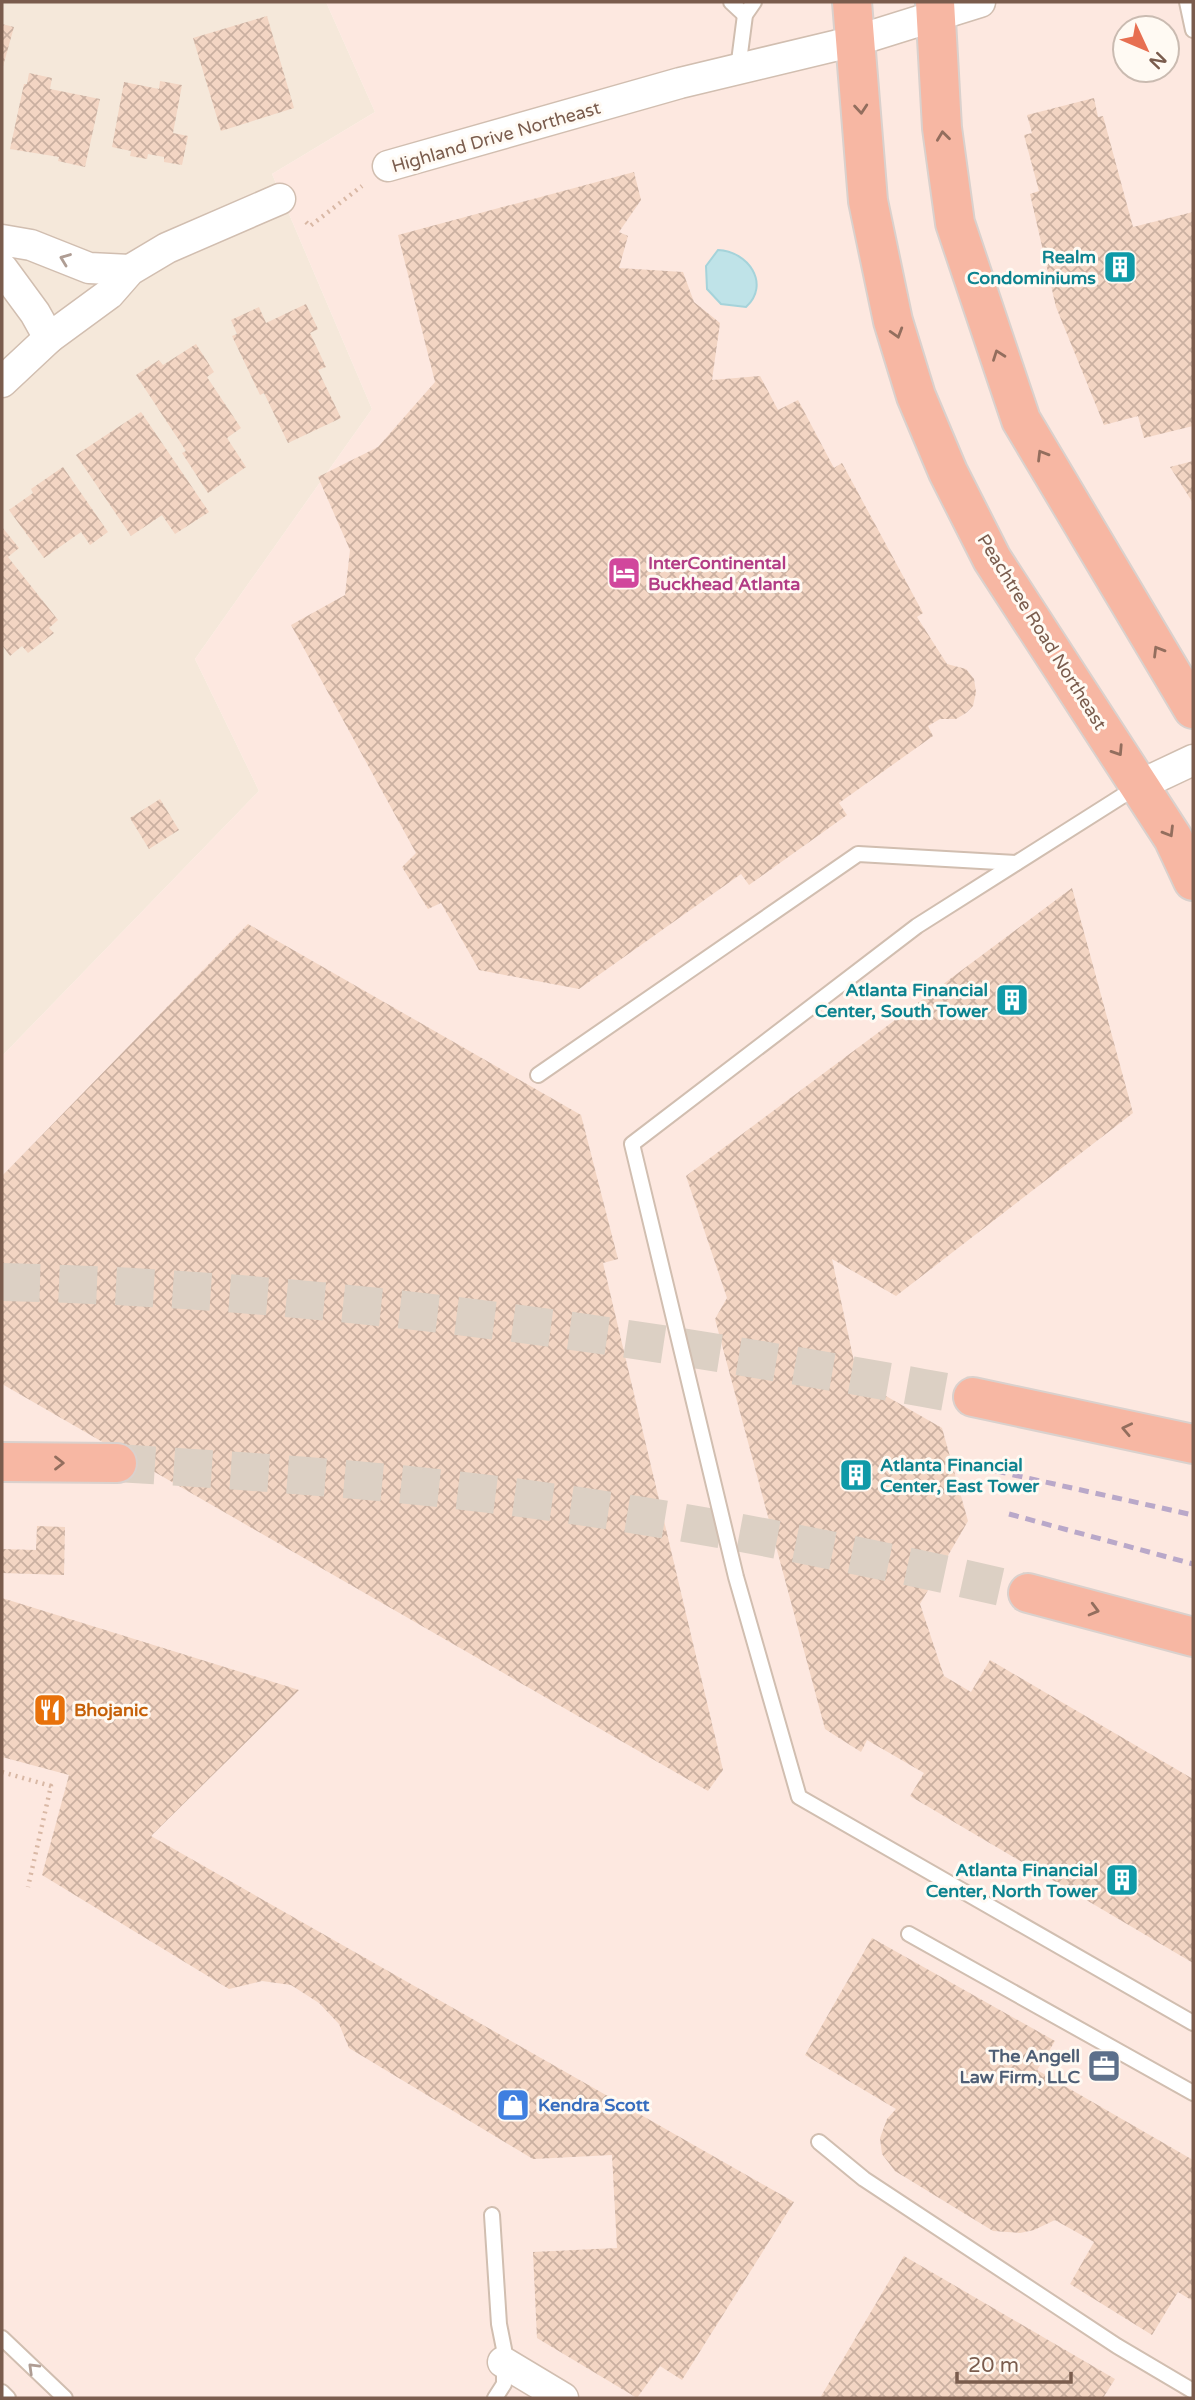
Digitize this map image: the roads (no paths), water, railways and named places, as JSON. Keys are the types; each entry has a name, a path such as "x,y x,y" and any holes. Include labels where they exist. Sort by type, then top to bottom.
{"highway":[{"name":"Peachtree Road Northeast","path":"852,2 868,201 893,321 916,396 948,472 992,559 1140,785 1173,838 1193,881"},
{"path":"935,9 942,128 955,223 1021,420 1193,709"},
{"path":"973,1397 1193,1444"},
{"path":"2,1462 117,1463"},
{"path":"1028,1593 1193,1637"}],"street":[{"name":"Highland Drive Northeast","path":"388,166 738,69 855,41 935,9 980,2"},
{"path":"2,382 49,338 109,294 130,270 167,248 280,200"},
{"path":"2,240 31,245 89,268 130,270"},
{"path":"2,268 23,295 49,338"},
{"path":"1140,785 1193,760"},
{"path":"503,2362 563,2398"}],"lane":[{"path":"731,2 745,15"},
{"path":"738,69 745,15 754,2"},
{"path":"1186,2 1193,30"},
{"path":"1140,785 917,926 632,1144 736,1577 799,1797 1193,2023"},
{"path":"538,1075 858,854 1016,863"},
{"path":"909,1934 1193,2093"},
{"path":"819,2142 864,2179 1117,2346 1193,2391"},
{"path":"492,2215 504,2384 495,2398"},
{"path":"2,2338 65,2398"},
{"path":"2,2392 8,2398"}],"water":[{"path":"718,250 739,256 753,270 756,289 746,307 721,304 707,289 706,266"}],"tunnel":[{"path":"2,1282 247,1295 490,1320 732,1355 973,1397"},
{"path":"117,1463 355,1480 564,1504 764,1537 1028,1593"}],"railway":[{"path":"996,1471 1193,1515"},
{"path":"1009,1514 1193,1564"}],"place":[{"name":"Realm Condominiums","path":"1120,267"},
{"name":"InterContinental Buckhead Atlanta","path":"624,573"},
{"name":"Atlanta Financial Center, South Tower","path":"1012,1000"},
{"name":"Atlanta Financial Center, East Tower","path":"856,1475"},
{"name":"Bhojanic","path":"50,1710"},
{"name":"Atlanta Financial Center, North Tower","path":"1122,1880"},
{"name":"The Angell Law Firm, LLC","path":"1104,2066"},
{"name":"Kendra Scott","path":"513,2105"}]}
